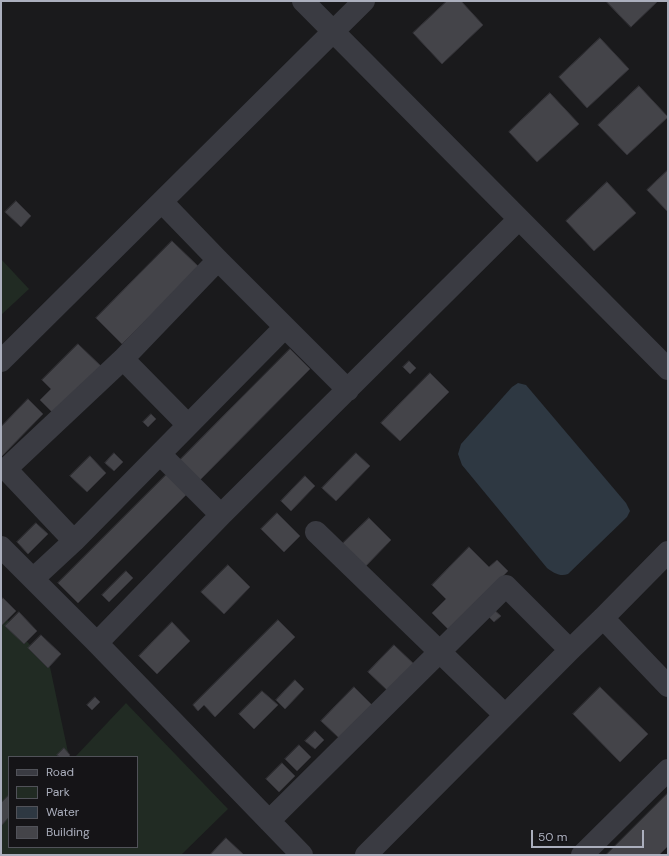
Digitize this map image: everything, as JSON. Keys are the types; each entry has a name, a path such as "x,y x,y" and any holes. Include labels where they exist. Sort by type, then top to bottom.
{"street":[{"path":"304,1 668,369"},
{"path":"1,361 364,1"},
{"path":"162,202 348,390"},
{"path":"97,643 221,515 519,219"},
{"path":"74,541 6,469 123,359 218,260"},
{"path":"33,579 74,541 285,327"},
{"path":"123,359 188,425"},
{"path":"160,454 221,515"},
{"path":"316,532 505,715"},
{"path":"1,547 97,643 302,855"},
{"path":"366,855 668,552"},
{"path":"269,821 506,586 570,650"},
{"path":"603,618 668,686"},
{"path":"582,855 668,770"}],"green space":[{"path":"1,259 29,289 1,315"},
{"path":"1,613 50,667 69,756 8,756 8,848 138,848 138,756 76,756 126,703 228,809 181,855 1,855"}],"water":[{"path":"518,383 526,385 626,503 630,511 627,517 568,574 565,575 557,574 547,568 462,465 458,454 461,444 512,387"}],"building":[{"path":"447,1 461,1 483,25 442,64 413,33"},
{"path":"606,1 658,1 631,27"},
{"path":"600,38 629,69 587,108 559,77"},
{"path":"639,86 668,117 627,155 598,125"},
{"path":"550,93 579,124 537,162 509,132"},
{"path":"668,170 668,212 647,190"},
{"path":"607,182 636,213 594,251 566,221"},
{"path":"16,201 31,216 21,227 5,212"},
{"path":"172,241 199,267 122,344 96,318"},
{"path":"78,344 102,367 55,415 40,400 51,389 42,380"},
{"path":"290,349 310,369 198,482 178,462"},
{"path":"409,361 416,368 410,374 403,367"},
{"path":"430,373 449,392 400,441 381,423"},
{"path":"28,399 43,414 1,457 1,427"},
{"path":"151,414 156,419 148,427 143,422"},
{"path":"114,453 123,462 114,471 105,463"},
{"path":"356,453 370,466 336,501 322,488"},
{"path":"90,456 106,473 87,492 70,476"},
{"path":"169,472 189,492 78,603 58,583"},
{"path":"305,476 315,486 291,511 281,501"},
{"path":"277,513 300,536 284,552 261,529"},
{"path":"369,518 391,540 363,569 340,546"},
{"path":"36,523 48,534 28,554 17,542"},
{"path":"469,547 489,567 497,560 508,571 450,631 432,613 446,599 432,585"},
{"path":"228,565 250,587 224,614 201,592"},
{"path":"126,571 133,578 109,602 102,595"},
{"path":"3,598 16,611 1,626 1,600"},
{"path":"492,608 501,616 494,622 486,614"},
{"path":"19,612 37,631 24,644 5,626"},
{"path":"278,620 295,637 215,717 204,705 198,711 193,705"},
{"path":"172,622 190,641 157,674 139,656"},
{"path":"41,635 61,654 48,668 28,648"},
{"path":"394,645 415,665 389,692 368,672"},
{"path":"295,680 304,689 285,709 276,700"},
{"path":"354,687 372,705 339,738 321,721"},
{"path":"600,687 648,734 620,762 573,714"},
{"path":"262,691 278,705 254,729 239,714"},
{"path":"95,697 100,702 92,710 87,705"},
{"path":"315,731 324,740 315,749 305,741"},
{"path":"299,745 311,757 297,771 285,759"},
{"path":"64,748 70,755 58,756 57,755"},
{"path":"282,763 295,776 279,792 266,779"},
{"path":"668,793 668,846 659,855 606,855"},
{"path":"8,796 8,818 1,826 1,803"},
{"path":"226,838 244,855 210,855"}]}
